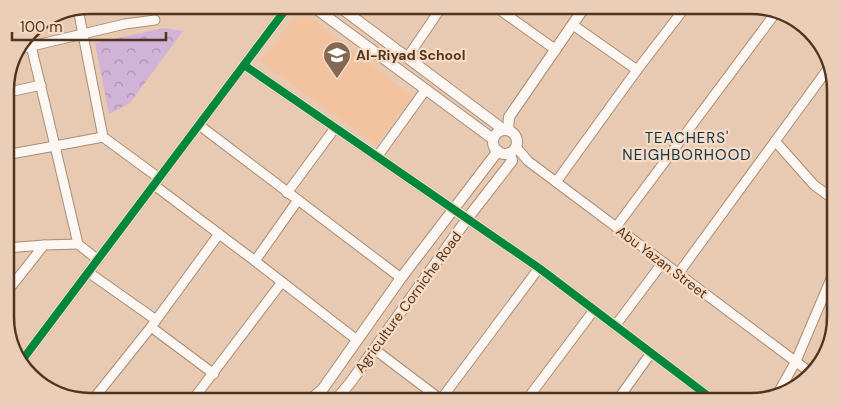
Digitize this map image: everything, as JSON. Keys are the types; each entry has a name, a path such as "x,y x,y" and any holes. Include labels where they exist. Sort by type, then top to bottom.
{"street":[{"path":"25,356 283,14"},
{"path":"322,14 494,139"},
{"path":"349,14 516,136 513,150 506,154 498,151 494,144 494,139 498,132 506,130"},
{"path":"407,58 437,14"},
{"path":"506,14 556,50"},
{"path":"506,130 509,118 580,14"},
{"path":"556,182 680,14"},
{"path":"79,15 102,137 219,234 357,340"},
{"path":"616,227 773,17"},
{"path":"27,47 125,24 155,20"},
{"path":"573,25 637,70"},
{"path":"31,42 78,244 98,260"},
{"path":"244,65 539,268 704,393"},
{"path":"678,274 825,72"},
{"path":"14,91 41,85"},
{"path":"377,156 426,89"},
{"path":"199,125 401,278"},
{"path":"287,193 335,128"},
{"path":"14,153 102,137"},
{"path":"775,141 814,186 827,195"},
{"name":"Abu Yazan Street","path":"513,150 806,369"},
{"name":"Agriculture Corniche Road","path":"342,393 467,219 512,162 513,150"},
{"path":"318,393 401,278 498,151"},
{"path":"255,261 298,200"},
{"path":"98,393 219,234"},
{"path":"14,247 78,244"},
{"path":"14,283 44,245"},
{"path":"615,326 663,262"},
{"path":"447,393 539,268"},
{"path":"88,272 214,374"},
{"path":"198,393 282,282"},
{"path":"782,386 796,361 827,288"},
{"path":"532,393 594,310"},
{"path":"374,349 431,393"},
{"path":"622,393 651,353"}],"shaded area":[{"name":"Al-Riyad School","path":"294,18 312,18 413,97 376,145 260,61"}],"green space":[{"path":"164,28 183,31 130,103 109,114 95,43"}],"cycle path":[{"path":"25,356 282,14"},
{"path":"244,65 539,268 704,393"}],"place":[{"name":"Al-Riyad School","path":"337,79"}],"district":[{"name":"TEACHERS' NEIGHBORHOOD","path":"687,146"}]}
